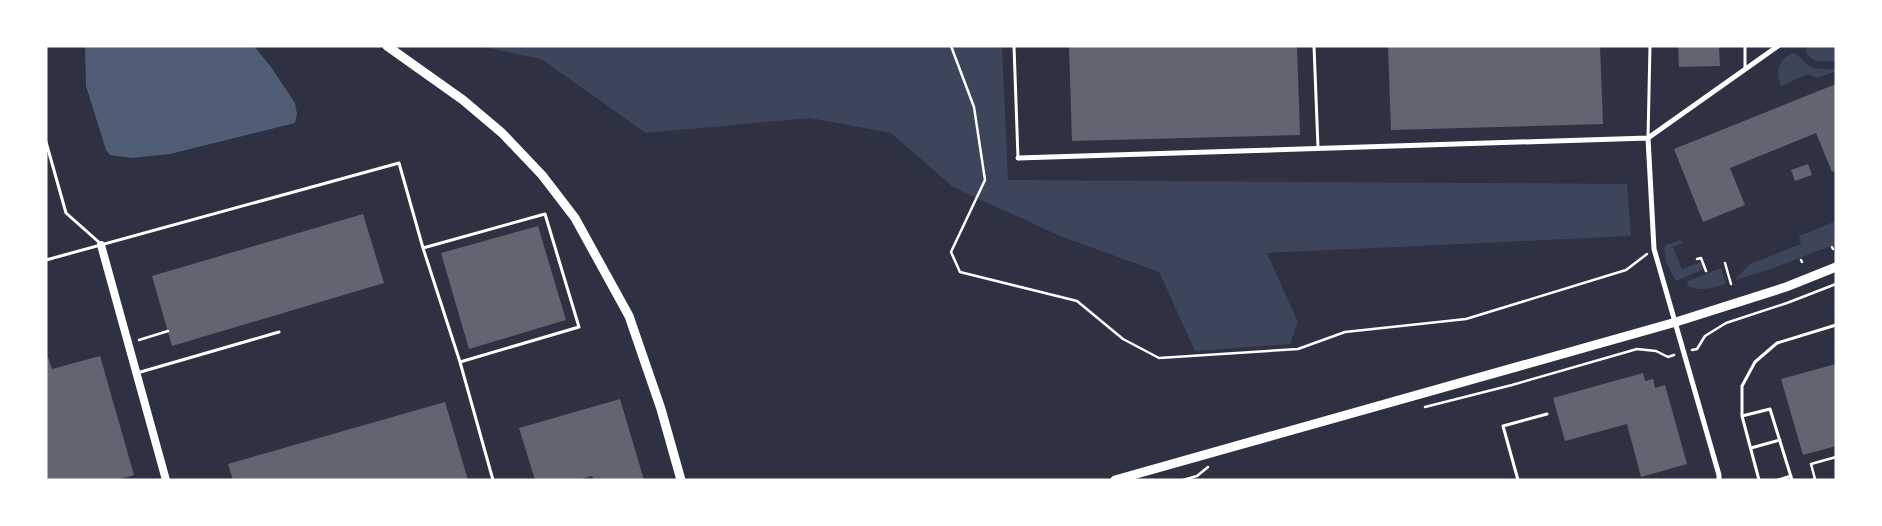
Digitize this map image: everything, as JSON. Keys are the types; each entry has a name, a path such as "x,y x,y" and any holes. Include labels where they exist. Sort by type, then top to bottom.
{"main road":[{"path":"387,46 463,100 502,133 542,174 575,218 629,316 661,409 681,480"},
{"path":"1115,480 1676,322 1786,287 1836,267"}],"street":[{"path":"1018,158 1648,138 1778,46"},
{"path":"1648,138 1654,249 1712,449 1719,480"},
{"path":"101,245 166,480"}],"lane":[{"path":"1014,46 1018,158"},
{"path":"1314,46 1318,149"},
{"path":"1648,138 1650,46"},
{"path":"1745,46 1745,70"},
{"path":"46,142 66,213 101,245"},
{"path":"46,260 399,163 423,248 460,362 493,480"},
{"path":"423,248 545,214 579,327 460,362"},
{"path":"1759,480 1742,416 1742,386 1755,362 1777,343 1836,325"},
{"path":"136,373 279,332"},
{"path":"1742,416 1770,409 1792,478 1778,480"},
{"path":"1518,480 1503,426 1547,414"},
{"path":"1751,448 1780,440"}],"path":[{"path":"951,46 974,107 985,180 950,252 960,272 1077,301 1123,338 1160,358 1298,349 1345,332 1466,320 1626,270 1654,249"},
{"path":"1697,259 1702,258 1706,270"},
{"path":"1725,263 1731,284"},
{"path":"1696,349 1704,336 1726,323 1788,303 1836,284"},
{"path":"128,343 168,331"},
{"path":"1418,408 1512,385 1637,349 1656,351 1668,357"},
{"path":"1812,480 1815,479 1811,464 1836,457"},
{"path":"1183,480 1197,476 1204,469 1213,465"}],"shaded area":[{"path":"85,46 254,46 271,67 295,103 297,114 295,123 170,154 132,158 110,155 106,150 86,86"},
{"path":"479,46 1002,46 1008,180 1627,184 1631,236 1267,253 1298,322 1290,344 1195,351 1159,272 1060,236 953,187 891,133 810,118 646,133 541,59"},
{"path":"1807,46 1835,46 1836,61 1813,59 1806,53"},
{"path":"1793,53 1810,66 1818,69 1836,69 1836,71 1817,78 1808,74 1781,86 1778,75 1779,66 1784,59"},
{"path":"1836,221 1836,244 1771,269 1736,280 1750,264 1801,244 1799,236"},
{"path":"1680,240 1683,243 1673,247 1682,269 1701,262 1704,269 1676,281 1666,262 1664,248 1666,245"},
{"path":"1721,268 1726,284 1702,289 1687,286 1688,281"}],"building":[{"path":"1069,46 1297,46 1300,135 1072,141"},
{"path":"1388,46 1600,46 1603,124 1391,130"},
{"path":"1678,46 1719,46 1720,66 1679,67"},
{"path":"1836,84 1836,170 1832,172 1816,133 1730,168 1745,205 1703,222 1674,149"},
{"path":"1808,164 1812,175 1795,181 1791,170"},
{"path":"363,214 384,283 172,346 152,276"},
{"path":"538,226 566,320 469,349 441,253"},
{"path":"46,351 52,369 100,356 134,475 117,480 46,480"},
{"path":"1836,364 1836,446 1803,455 1781,379"},
{"path":"1643,373 1645,381 1653,379 1655,388 1665,385 1687,464 1641,477 1627,424 1565,441 1553,398"},
{"path":"620,399 644,480 594,480 592,476 578,480 535,480 519,428"},
{"path":"445,402 468,480 233,480 228,464"}]}
